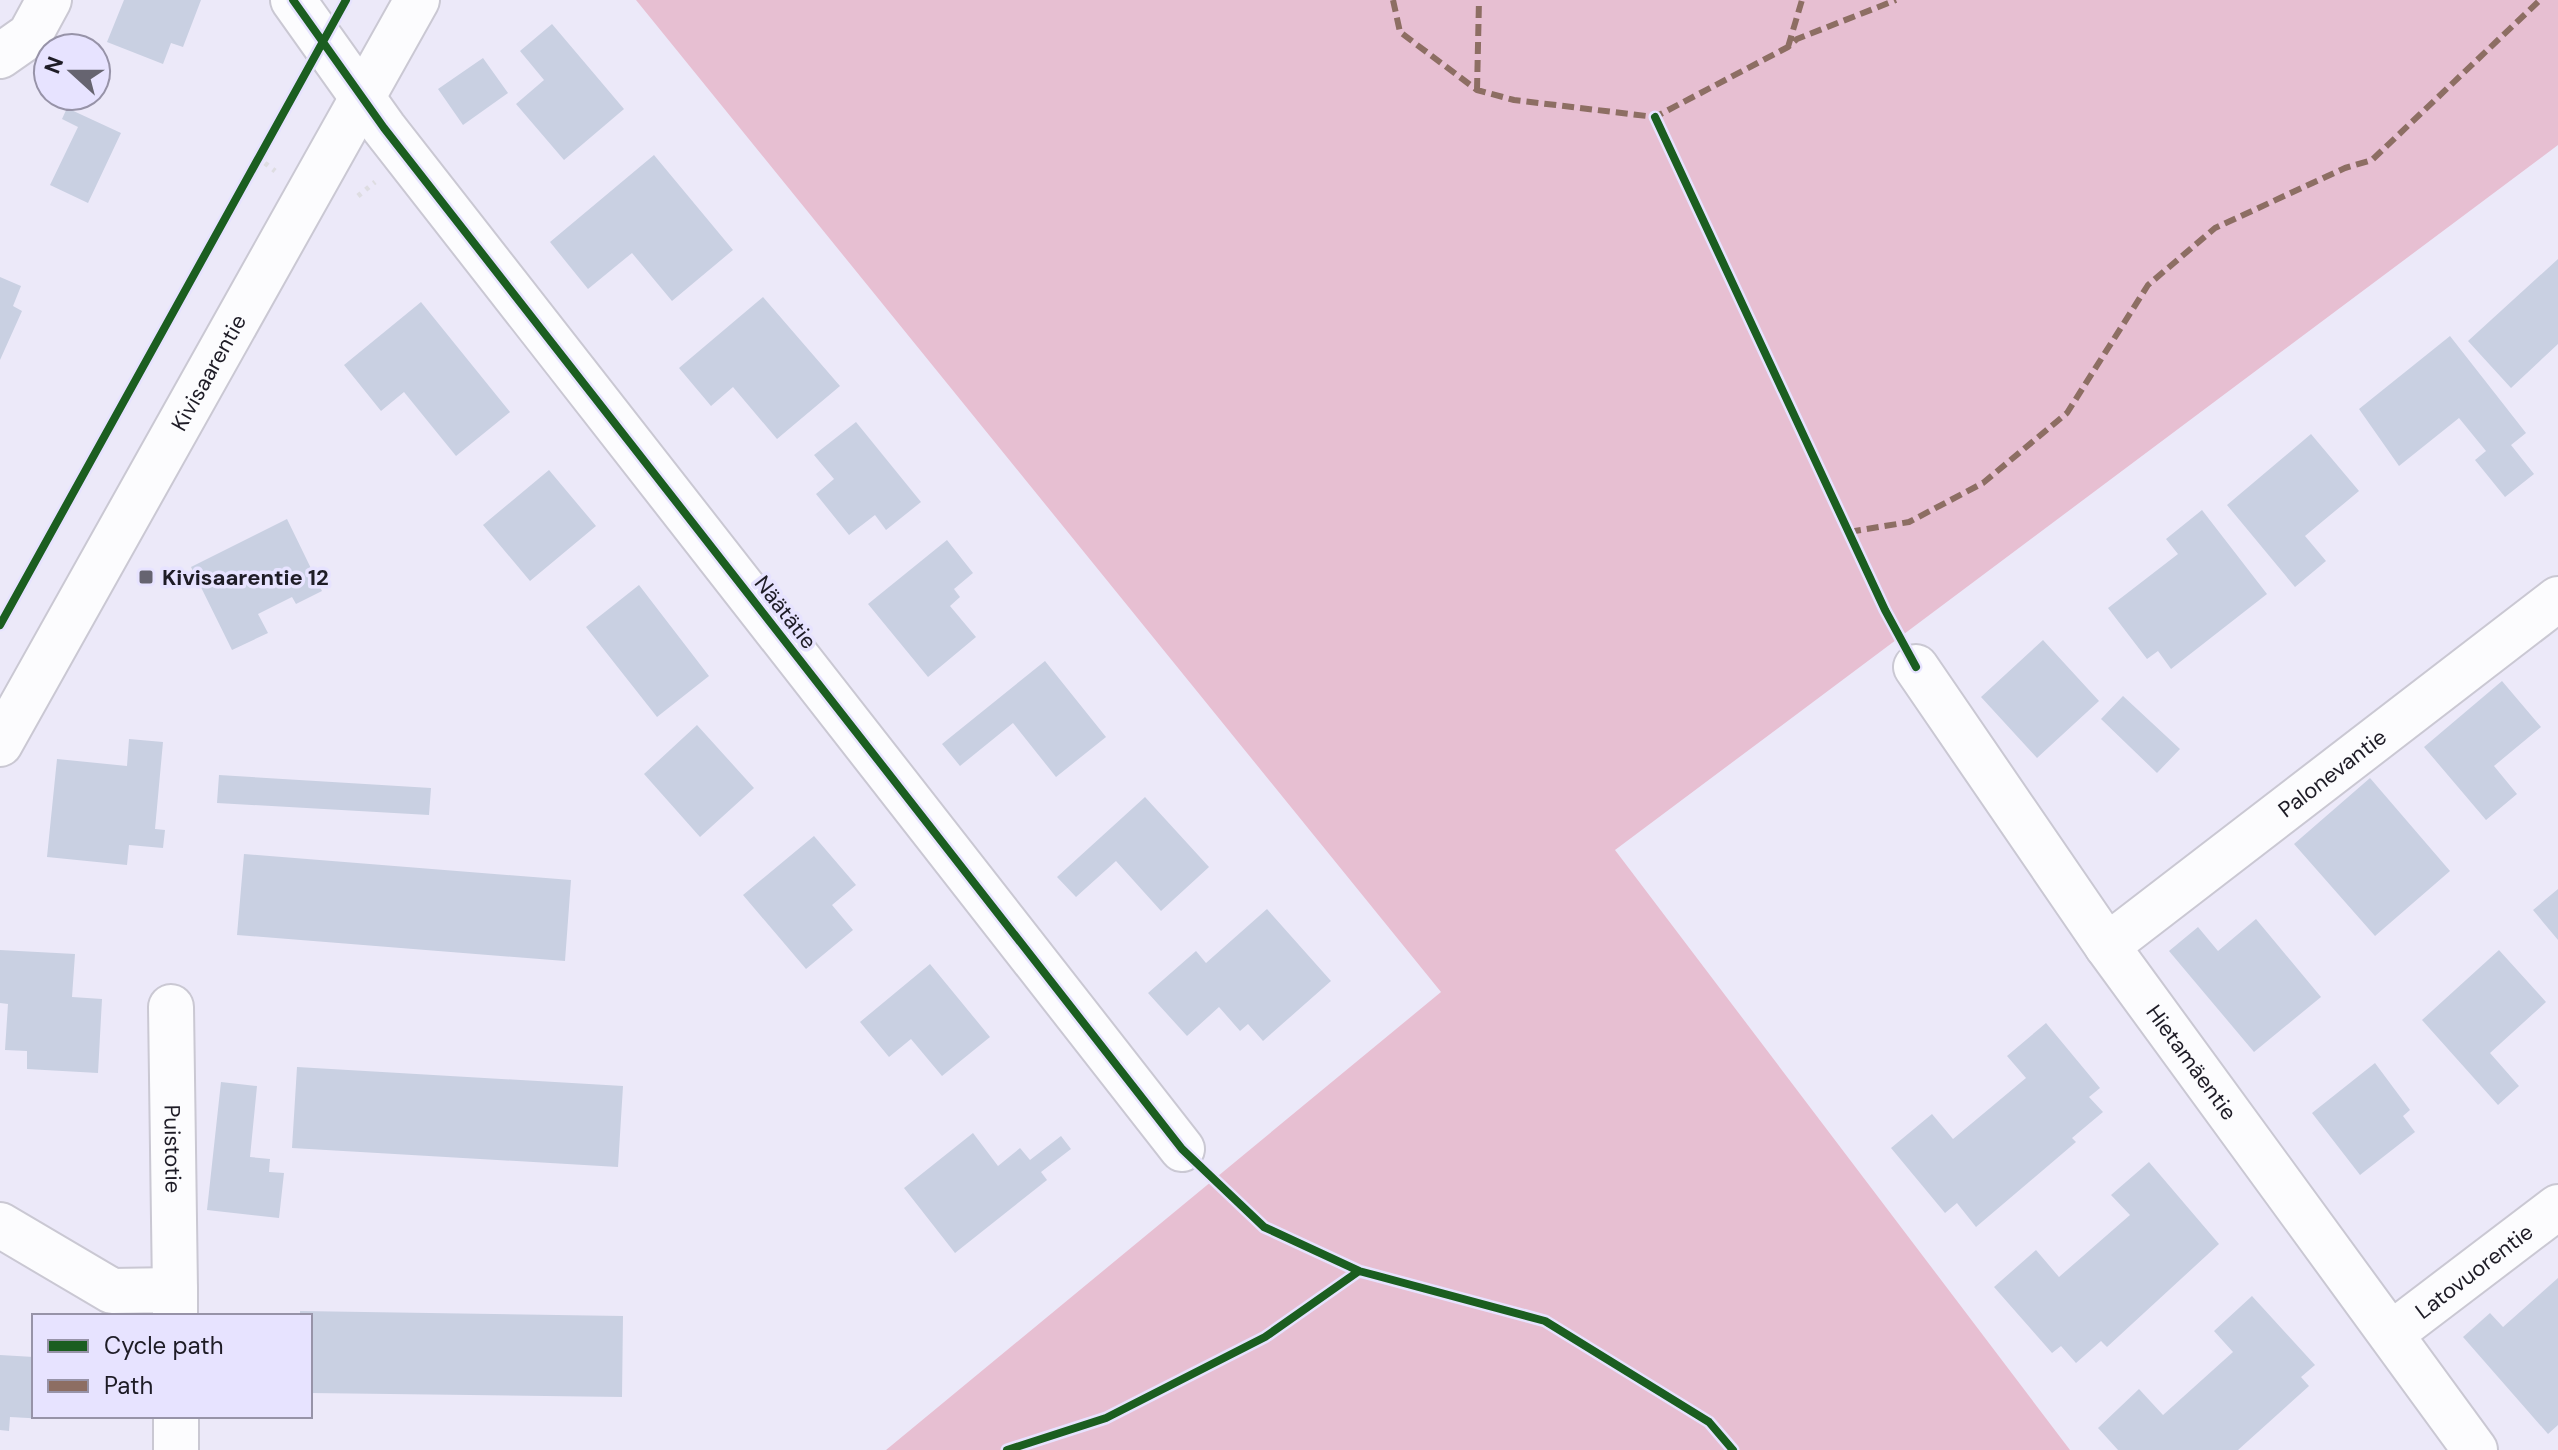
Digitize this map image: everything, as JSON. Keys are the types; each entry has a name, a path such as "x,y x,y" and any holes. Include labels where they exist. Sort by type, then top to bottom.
{"street":[{"path":"0,56 30,35 49,0"},
{"name":"Näätätie","path":"293,0 405,155 1182,1149"},
{"name":"Kivisaarentie","path":"0,744 417,0"},
{"name":"Palonevantie","path":"2107,946 2558,599"},
{"name":"Hietamäentie","path":"1916,667 2107,946 2475,1450"},
{"name":"Puistotie","path":"0,1225 112,1291 175,1303 171,1007"},
{"name":"Latovuorentie","path":"2391,1334 2558,1207"},
{"path":"176,1418 176,1450"}],"path":[{"path":"250,170 265,144"},
{"path":"358,197 405,155"}],"shaded area":[{"path":"636,0 2558,0 2558,145 1615,850 2070,1450 886,1450 1441,992"}],"building":[{"path":"124,0 201,0 183,47 171,43 163,64 112,44 111,32"},
{"path":"552,24 624,109 564,160 516,104 544,80 520,51"},
{"path":"483,58 508,93 463,125 438,89"},
{"path":"65,112 76,112 121,133 88,203 50,185 78,127 62,119"},
{"path":"654,155 733,250 672,301 632,253 588,289 550,242"},
{"path":"2558,259 2558,344 2511,388 2468,341"},
{"path":"0,277 21,286 13,306 22,311 0,360"},
{"path":"763,297 840,386 777,439 733,387 711,406 679,368"},
{"path":"421,302 510,412 456,456 404,392 381,411 344,365"},
{"path":"2450,336 2526,433 2511,445 2534,474 2505,497 2475,460 2486,451 2459,418 2399,466 2359,409"},
{"path":"856,422 921,502 886,530 875,515 849,535 816,494 834,479 814,455"},
{"path":"2311,434 2359,491 2305,536 2326,561 2295,587 2227,505"},
{"path":"549,470 596,526 530,581 483,525"},
{"path":"2202,510 2267,594 2171,669 2158,651 2147,659 2108,608 2178,554 2166,539"},
{"path":"287,519 322,591 296,604 292,597 258,614 268,633 232,650 191,567"},
{"path":"947,540 973,573 954,589 960,597 950,606 976,637 928,677 868,604"},
{"path":"639,585 709,676 657,717 586,627"},
{"path":"2043,640 2099,701 2037,758 1981,697"},
{"path":"1045,661 1106,737 1056,777 1013,723 960,766 942,744"},
{"path":"2502,681 2541,727 2494,766 2517,794 2486,820 2424,747"},
{"path":"2123,696 2180,749 2157,773 2101,719"},
{"path":"697,725 754,788 700,837 644,774"},
{"path":"129,739 163,742 155,829 165,830 163,848 129,845 127,865 47,857 57,759 127,766"},
{"path":"219,775 431,788 429,815 217,803"},
{"path":"2370,778 2450,871 2375,936 2294,844"},
{"path":"1145,797 1209,867 1161,911 1116,861 1076,897 1057,877"},
{"path":"814,836 856,885 832,905 853,930 806,969 743,895"},
{"path":"244,854 571,880 565,961 237,935"},
{"path":"2558,889 2558,940 2533,910"},
{"path":"1267,909 1331,981 1263,1041 1248,1024 1240,1031 1219,1007 1187,1036 1148,993 1196,951 1206,963"},
{"path":"2256,919 2321,997 2254,1052 2169,951 2198,927 2218,951"},
{"path":"0,950 75,954 72,997 102,999 98,1073 27,1069 27,1051 5,1050 8,1004 0,1003"},
{"path":"2499,950 2546,1002 2490,1053 2519,1086 2498,1105 2422,1020"},
{"path":"930,964 990,1037 942,1076 911,1039 889,1057 860,1022"},
{"path":"2046,1023 2100,1088 2089,1097 2103,1112 2072,1138 2076,1142 1976,1227 1957,1203 1945,1213 1891,1148 1932,1114 1953,1139 2026,1078 2007,1056"},
{"path":"2375,1063 2410,1110 2403,1116 2415,1132 2360,1175 2312,1113"},
{"path":"297,1067 623,1086 618,1167 292,1148"},
{"path":"221,1082 257,1086 250,1157 270,1159 269,1172 284,1173 279,1218 207,1210"},
{"path":"973,1133 998,1166 1020,1148 1030,1160 1061,1136 1071,1149 1041,1172 1047,1180 955,1253 904,1188"},
{"path":"2149,1162 2219,1244 2107,1347 2101,1341 2076,1363 2061,1346 2052,1353 1994,1287 2036,1250 2059,1277 2130,1215 2111,1195"},
{"path":"2558,1278 2558,1425 2548,1434 2463,1337 2490,1313 2503,1327"},
{"path":"2252,1296 2315,1365 2301,1377 2309,1386 2238,1450 2118,1450 2098,1428 2139,1389 2163,1415 2233,1352 2214,1331"},
{"path":"300,1311 623,1316 622,1397 312,1393 312,1314 300,1314"},
{"path":"0,1355 32,1357 32,1418 46,1419 10,1417 9,1431 0,1430"}],"marked path":[{"path":"1393,0 1400,32 1477,90 1514,100 1655,117 1788,47 1797,39 1896,0"},
{"path":"1477,90 1479,0"},
{"path":"1788,47 1802,0"},
{"path":"1849,532 1909,522 1983,483 2067,413 2148,285 2215,228 2345,168 2372,160 2540,0"}],"cycle path":[{"path":"293,0 384,128 1182,1149 1264,1227 1359,1271 1545,1321 1709,1422 1733,1450"},
{"path":"0,625 346,0"},
{"path":"1655,117 1885,610 1916,667"},
{"path":"1007,1450 1106,1418 1265,1337 1359,1271"}],"place":[{"name":"Kivisaarentie 12","path":"146,577"}]}
